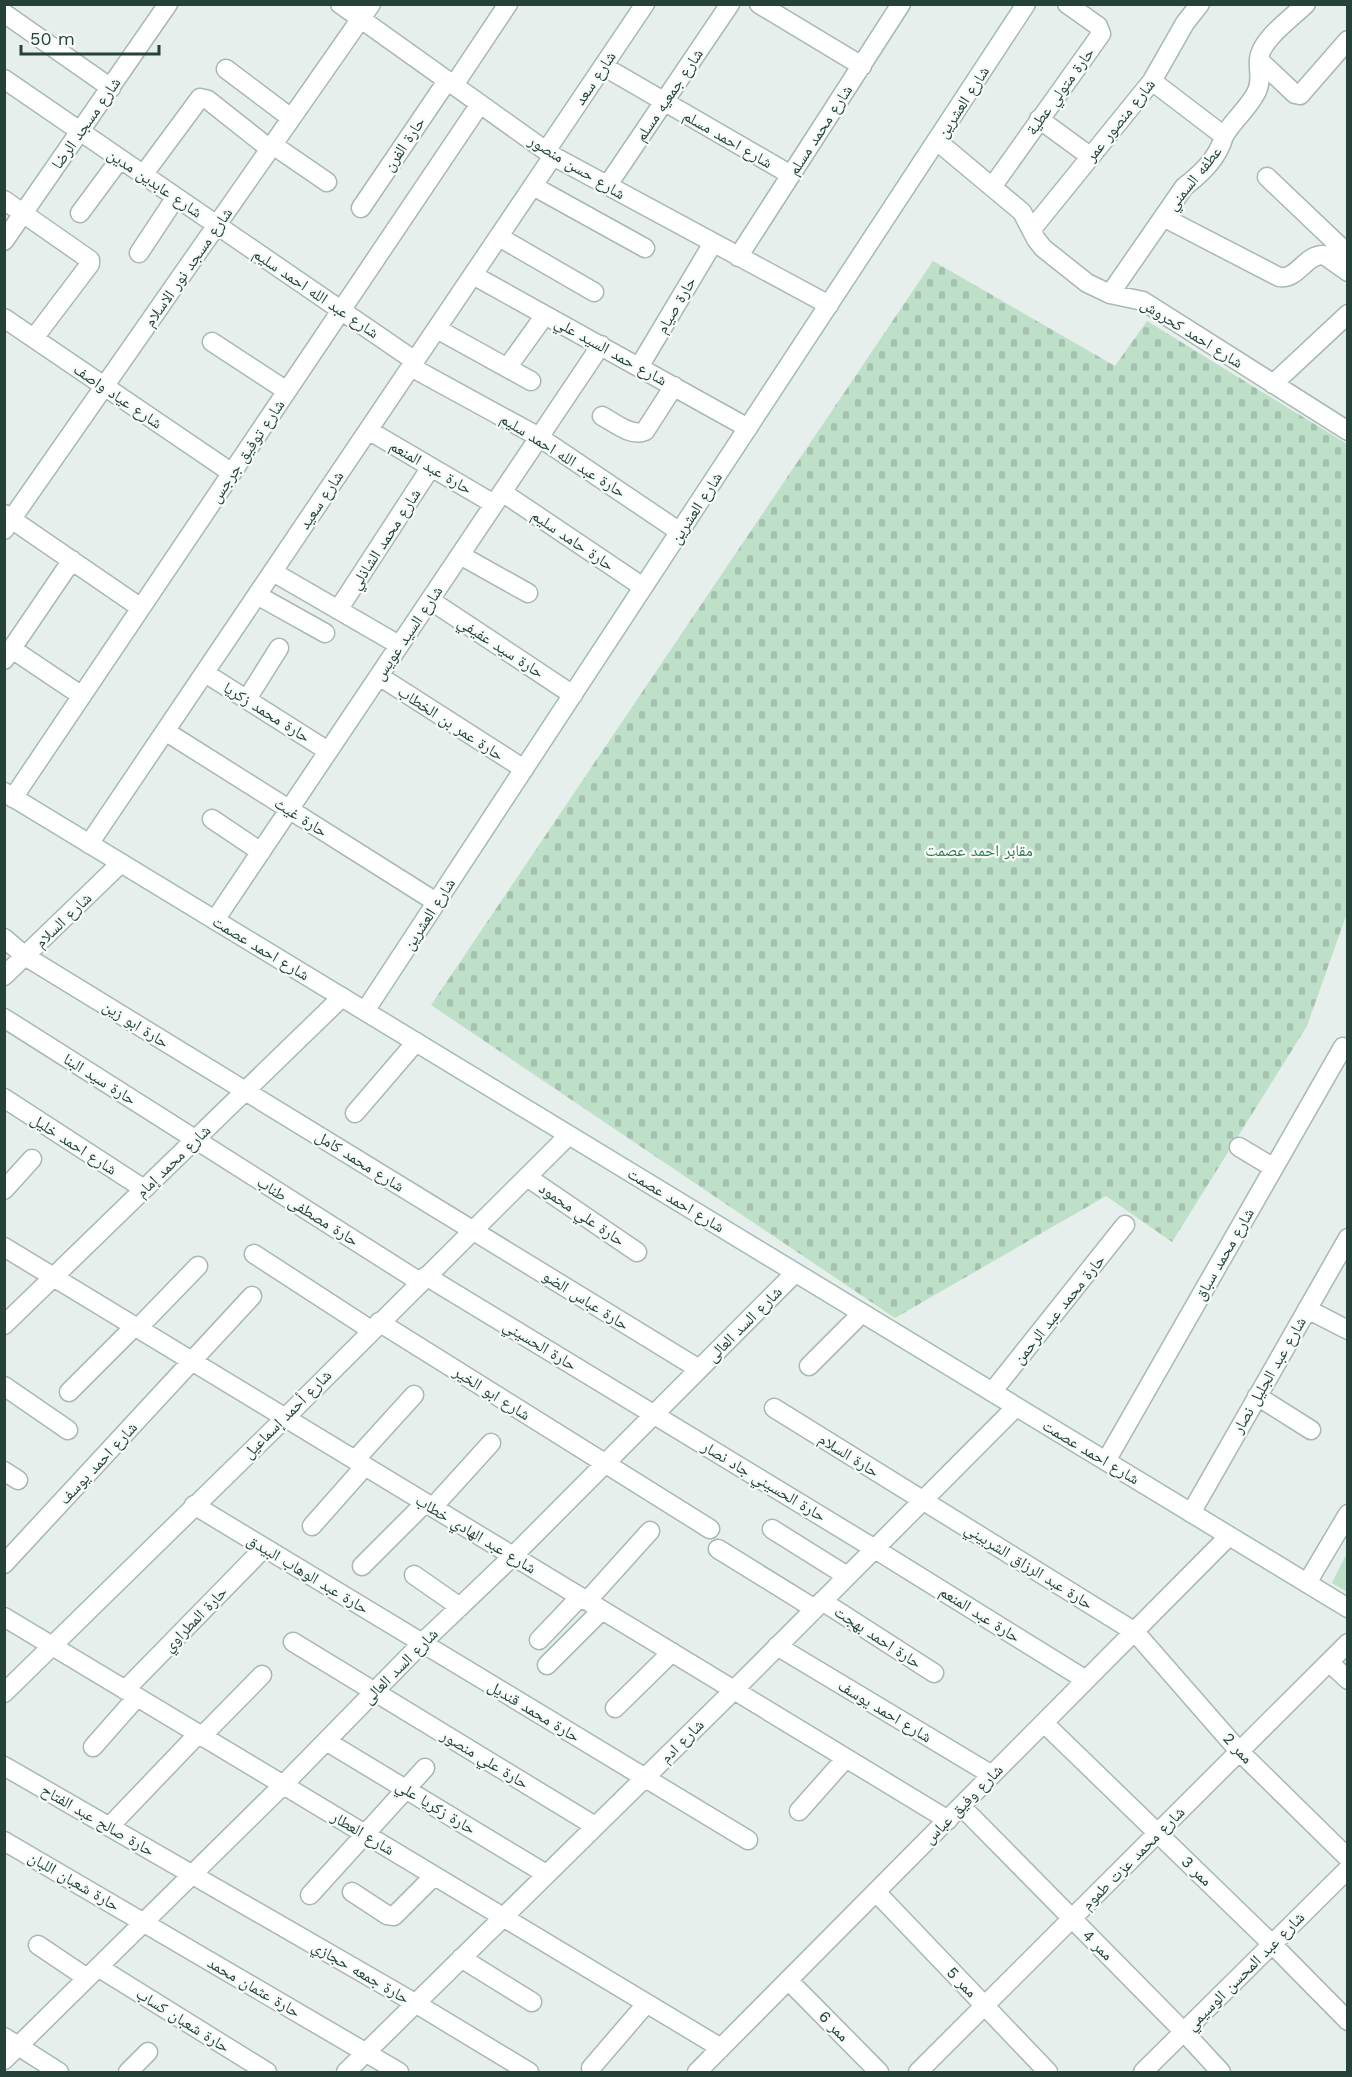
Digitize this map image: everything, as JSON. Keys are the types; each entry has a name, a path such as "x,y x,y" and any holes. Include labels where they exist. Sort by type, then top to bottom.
{"street":[{"name":"شارع مسجد الرضا","path":"6,235 24,213 168,4"},
{"name":"شارع حسن منصور","path":"340,4 366,12 450,83 549,154 829,305"},
{"name":"حارة الفرن","path":"361,208 508,4"},
{"name":"شارع سعد","path":"549,154 603,66 645,4"},
{"name":"شارع جمعيه مسلم","path":"608,186 730,4"},
{"path":"759,4 861,66"},
{"name":"شارع محمد مسلم","path":"738,256 901,4"},
{"name":"شارع العشرين","path":"365,1011 1026,4"},
{"name":"حارة متولي عطية","path":"992,187 1101,34 1098,26 1067,4"},
{"name":"شارع منصور عمر","path":"1032,229 1152,81 1185,23 1200,4"},
{"path":"1224,136 1257,92 1260,82 1259,60 1262,49 1268,40 1306,4"},
{"name":"شارع مسجد نور الاسلام","path":"7,521 105,386 366,12"},
{"path":"4,13 111,88"},
{"path":"1259,60 1296,94 1300,95 1347,40"},
{"name":"شارع احمد مسلم","path":"603,66 791,175"},
{"path":"226,69 291,118"},
{"name":"عطفه السمني","path":"1110,294 1184,187 1201,174 1219,150 1224,136 1152,81"},
{"name":"شارع عابدين مدين","path":"5,82 217,225"},
{"path":"143,175 200,99 208,100 271,147 327,182"},
{"name":"شارع توفيق جرجس","path":"9,795 82,696 480,104"},
{"path":"1040,119 1091,157"},
{"name":"شارع احمد كحروش","path":"937,141 1022,212 1043,248 1094,288 1143,301 1347,431"},
{"name":"شارع سعيد","path":"89,844 533,186 549,154"},
{"path":"80,213 120,159"},
{"path":"1267,177 1347,254"},
{"path":"533,186 645,248"},
{"path":"139,253 176,197"},
{"path":"4,200 87,256 91,262 34,338"},
{"path":"1163,217 1279,277 1290,277 1312,257 1320,254 1347,272"},
{"name":"شارع عبد الله احمد سليم","path":"217,225 342,311 413,364"},
{"path":"499,237 594,292"},
{"name":"حارة صيام","path":"639,367 713,243"},
{"name":"شارع حمد السيد علي","path":"473,274 748,428"},
{"path":"1273,384 1347,314"},
{"path":"507,368 545,315"},
{"name":"شارع عياد واصف","path":"4,318 232,473"},
{"path":"437,329 531,381"},
{"path":"212,342 287,391"},
{"name":"شارع السيد عويس","path":"215,920 601,345"},
{"name":"حارة عبد الله احمد سليم","path":"413,364 539,437 680,532"},
{"path":"602,416 632,432 641,433 645,431 674,386"},
{"name":"حارة عبد المنعم","path":"368,430 431,467 498,498"},
{"name":"شارع محمد الشاذلي","path":"338,610 431,467"},
{"name":"حارة حامد سليم","path":"498,498 643,587"},
{"path":"7,521 72,560 141,608"},
{"path":"460,555 528,593"},
{"path":"72,560 8,655 82,696"},
{"path":"273,572 399,645"},
{"path":"257,595 325,633"},
{"name":"حارة سيد عفيفي","path":"429,600 573,694"},
{"path":"247,699 279,648"},
{"name":"حارة محمد زكريا","path":"205,673 328,751"},
{"name":"حارة عمر بن الخطاب","path":"379,676 524,770"},
{"name":"حارة غيث","path":"165,731 436,902"},
{"name":"شارع احمد عصمت","path":"9,795 1347,1608"},
{"path":"212,819 261,852"},
{"name":"شارع السلام","path":"4,976 121,863"},
{"name":"حارة ابو زين","path":"4,938 26,956 246,1091"},
{"name":"شارع محمد إمام","path":"4,1325 342,997"},
{"name":"حارة سيد البنا","path":"4,1018 195,1139"},
{"path":"355,1113 416,1042"},
{"name":"شارع محمد سباق","path":"1106,1461 1343,1047"},
{"name":"شارع محمد كامل","path":"246,1091 473,1231"},
{"name":"شارع احمد خليل","path":"4,1098 144,1189"},
{"name":"شارع أحمد إسماعيل","path":"4,1693 569,1135"},
{"name":"حارة مصطفى طناب","path":"195,1139 423,1279"},
{"path":"1239,1147 1274,1168"},
{"path":"4,1190 32,1159"},
{"name":"حارة علي محمود","path":"527,1177 637,1252"},
{"name":"حارة محمد عبد الرحمن","path":"992,1392 1125,1225"},
{"name":"حارة عباس الضو","path":"473,1231 699,1369"},
{"name":"شارع عبد الجليل نصار","path":"1191,1513 1347,1238"},
{"name":"شارع عبد الهادي خطاب","path":"4,1247 948,1820"},
{"name":"شارع ابو الخير","path":"254,1254 710,1529"},
{"path":"69,1392 198,1266"},
{"name":"شارع السد العالى","path":"4,2060 12,2041 93,1972 795,1273"},
{"name":"حارة الحسيني","path":"423,1279 653,1414"},
{"name":"شارع احمد يوسف","path":"4,1564 252,1296"},
{"path":"1307,1309 1347,1330"},
{"path":"809,1366 862,1313"},
{"path":"4,1386 68,1430"},
{"path":"312,1526 414,1395"},
{"path":"1257,1396 1311,1430"},
{"name":"شارع ادم","path":"346,2073 734,1690 1016,1407"},
{"name":"حارة السلام","path":"774,1408 923,1501"},
{"name":"حارة الحسيني جاد نصار","path":"653,1414 875,1548"},
{"path":"362,1566 429,1505 491,1443"},
{"name":"حارة عبد الرزاق الشربيني","path":"923,1501 1135,1632"},
{"name":"حارة عبد الوهاب البيدق","path":"194,1505 422,1643"},
{"path":"1307,1583 1347,1514"},
{"path":"772,1529 848,1576"},
{"path":"548,1665 590,1602 650,1531"},
{"name":"شارع وفيق عباس","path":"699,2072 1229,1536"},
{"name":"حارة المطراوي","path":"93,1748 131,1694 264,1548"},
{"name":"حارة عبد المنعم","path":"875,1548 1086,1680"},
{"name":"حارة احمد بهجت","path":"718,1549 934,1673"},
{"path":"414,1575 460,1607"},
{"path":"539,1640 590,1602"},
{"name":"شارع العطار","path":"4,1617 721,2048"},
{"name":"ممر 2","path":"1135,1632 1239,1751 1347,1858"},
{"name":"حارة علي منصور","path":"293,1642 595,1826"},
{"name":"حارة محمد قنديل","path":"422,1643 748,1840"},
{"name":"شارع محمد عزت طموم","path":"918,2073 1347,1643"},
{"name":"شارع احمد يوسف","path":"777,1646 992,1775"},
{"path":"615,1708 672,1652"},
{"path":"1329,1662 1347,1680"},
{"path":"109,1827 262,1675"},
{"name":"ممر 3","path":"1044,1723 1272,1944 1347,2022"},
{"name":"حارة زكريا علي","path":"326,1741 546,1874"},
{"path":"799,1811 846,1758"},
{"name":"حارة صالح عبد الفتاح","path":"4,1766 191,1874"},
{"path":"310,1895 425,1768"},
{"name":"ممر 4","path":"961,1806 1184,2032 1221,2073"},
{"name":"حارة شعبان اللبان","path":"4,1841 143,1922"},
{"name":"شارع عبد المحسن الوسيمي","path":"1143,2073 1347,1869"},
{"name":"حارة جمعه حجازي","path":"191,1874 415,2003 529,2073"},
{"path":"352,1892 387,1915 394,1916 435,1876"},
{"name":"ممر 5","path":"876,1892 1048,2073"},
{"name":"حارة عثمان محمد","path":"143,1922 399,2073"},
{"name":"حارة شعبان كساب","path":"38,1945 93,1972 267,2073"},
{"path":"460,1958 532,2002"},
{"name":"ممر 6","path":"788,1980 879,2073"},
{"path":"591,2068 646,2004"},
{"path":"12,2041 59,2073"},
{"path":"128,2073 148,2052"}],"green space":[{"name":"مقابر احمد عصمت","path":"933,261 1115,366 1147,321 1347,444 1347,913 1307,1026 1172,1242 1106,1196 895,1318 431,1005"},
{"path":"1347,1553 1347,1592 1332,1583"}]}
